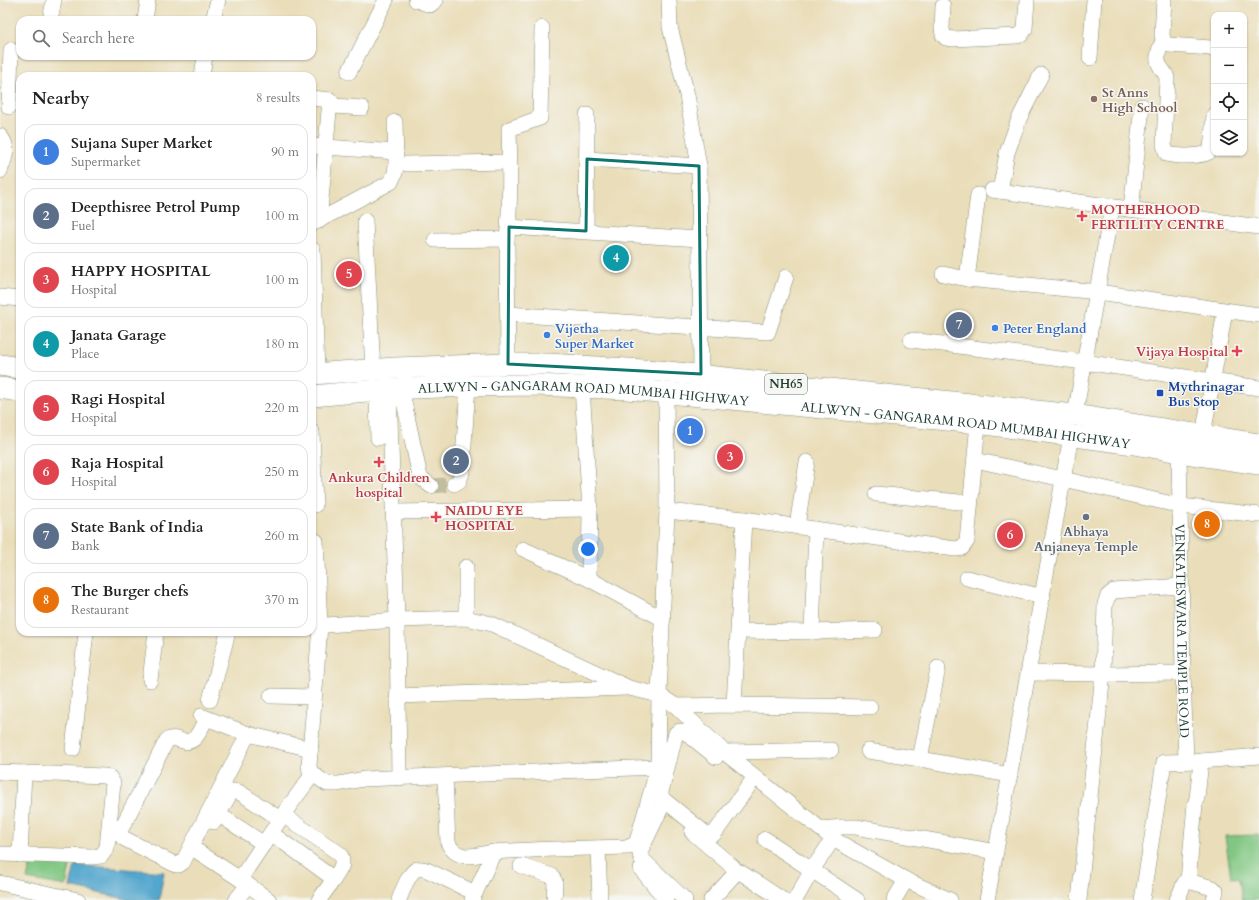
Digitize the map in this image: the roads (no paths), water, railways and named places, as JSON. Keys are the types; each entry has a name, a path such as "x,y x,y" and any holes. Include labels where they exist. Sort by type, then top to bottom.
{"highway":[{"name":"ALLWYN - GANGARAM ROAD MUMBAI HIGHWAY","path":"316,374 395,368 549,364 700,374 1075,415 1233,440 1257,454"},
{"path":"0,365 16,367"},
{"name":"ALLWYN - GANGARAM ROAD MUMBAI HIGHWAY","path":"316,396 389,389 468,386 536,385 627,389 666,394 755,401 978,423 1134,444 1229,460 1257,454"},
{"path":"0,388 16,391"},
{"path":"1229,460 1233,440"}],"street":[{"path":"51,16 54,0"},
{"path":"146,16 148,0"},
{"path":"214,16 218,0"},
{"path":"349,72 386,0"},
{"path":"416,0 430,5 436,0"},
{"path":"942,6 942,28 943,35 946,38 1017,36 1021,35 1025,29 1027,0"},
{"path":"1090,58 1094,0"},
{"path":"1164,0 1162,35 1164,43"},
{"path":"669,3 670,27 687,96 700,166 700,374"},
{"path":"508,364 508,129 540,118 542,28"},
{"path":"1164,43 1169,45 1211,48"},
{"path":"1164,43 1161,45 1158,60 1159,65 1166,72 1167,78 1164,145 1167,154 1173,156 1198,155 1209,152 1211,149 1214,120"},
{"path":"9,107 10,50"},
{"path":"203,72 204,60"},
{"path":"1041,76 1019,119 996,190 1259,227"},
{"path":"316,98 330,100 334,106 362,108"},
{"path":"330,100 318,146 316,222 391,182 395,173 395,122"},
{"path":"1131,210 1142,106"},
{"path":"586,115 586,231"},
{"path":"0,136 4,140 7,154 0,171"},
{"path":"318,146 396,152"},
{"path":"586,159 700,166"},
{"path":"407,164 509,162"},
{"path":"967,279 978,195"},
{"path":"1075,415 1112,207"},
{"path":"365,221 373,370"},
{"path":"435,240 508,233 586,231 700,238"},
{"path":"942,274 967,279 1098,292 1225,314 1259,315"},
{"path":"508,314 768,332 786,277"},
{"path":"0,297 16,299"},
{"path":"1203,435 1225,314"},
{"path":"911,340 1084,362 1259,388"},
{"path":"454,484 459,481 462,474 468,386"},
{"path":"582,388 590,509 589,580"},
{"path":"378,438 389,389"},
{"path":"389,389 420,477 431,486"},
{"path":"389,389 397,620 399,778"},
{"path":"445,776 448,843 452,850 461,855 466,856 494,852 629,848 637,841 658,767 659,695 667,511 666,394"},
{"path":"667,511 744,519 955,549 962,548 967,541 978,423"},
{"path":"987,900 1071,436"},
{"path":"975,460 1181,506 1179,452"},
{"path":"797,526 807,462"},
{"path":"876,494 970,503"},
{"name":"VENKATESWARA TEMPLE ROAD","path":"1186,761 1181,586 1181,506 1259,516"},
{"path":"393,512 590,509"},
{"path":"734,705 744,519"},
{"path":"812,632 816,529"},
{"path":"316,541 316,626 397,620 466,618 492,624 629,688 659,695 676,706 728,759 753,781 833,839 906,880 950,900"},
{"path":"523,549 589,580 663,619"},
{"path":"466,567 466,618"},
{"path":"967,578 1043,596"},
{"path":"1079,900 1103,674 1105,604 1108,596 1114,591 1181,586"},
{"path":"739,631 812,632 875,630"},
{"path":"73,749 86,636"},
{"path":"150,680 156,636"},
{"path":"210,700 227,636"},
{"path":"316,636 314,696 309,766 310,771 327,784 338,784 364,779 658,767"},
{"path":"920,759 938,668"},
{"path":"1029,673 1183,673"},
{"path":"398,696 629,688"},
{"path":"271,696 314,696"},
{"path":"676,706 734,705 870,707"},
{"path":"245,739 183,862 176,865 123,838 120,831 167,740 175,738 184,742 192,741 196,738 203,720 245,739 311,749"},
{"path":"753,781 714,834 709,835 664,800 661,792 676,733 680,731 728,759 832,750"},
{"path":"868,751 1010,775"},
{"path":"1142,900 1164,762 1201,761 1259,756"},
{"path":"1188,881 1195,804 1201,761"},
{"path":"0,772 105,776 110,778 113,783 107,848 101,856 0,854"},
{"path":"20,855 24,773"},
{"path":"236,900 268,838 313,774"},
{"path":"183,875 230,794 234,791 239,792 282,817 340,854 343,860 342,867 319,900"},
{"path":"650,796 733,867 733,876 711,900"},
{"path":"662,806 641,850 640,858 684,900"},
{"path":"218,814 268,838 334,879"},
{"path":"821,830 856,827 996,852"},
{"path":"765,839 857,900"},
{"path":"795,900 812,870 833,839"},
{"path":"598,848 600,900"},
{"path":"629,848 643,872 666,900"},
{"path":"197,851 269,900"},
{"path":"535,851 526,867 550,875 553,878 555,882 554,900"},
{"path":"399,900 412,873 420,868 427,870 474,897 494,852"},
{"path":"740,872 783,900"},
{"path":"894,900 906,880"},
{"path":"1177,900 1184,882 1188,881 1213,888 1216,891 1214,900"},
{"path":"0,883 74,900"}],"water":[{"path":"75,865 164,872 159,900 131,900 70,887"}],"tunnel":[{"path":"431,486 454,484"}],"place":[{"name":"St Anns High School","path":"1094,99"},
{"name":"MOTHERHOOD FERTILITY CENTRE","path":"1082,216"},
{"name":"Janata Garage","path":"616,258"},
{"name":"Ragi Hospital","path":"349,274"},
{"name":"State Bank of India","path":"959,325"},
{"name":"Peter England","path":"995,328"},
{"name":"Vijetha Super Market","path":"547,335"},
{"name":"Vijaya Hospital","path":"1237,351"},
{"name":"Mythrinagar Bus Stop","path":"1160,393"},
{"name":"Sujana Super Market","path":"690,431"},
{"name":"HAPPY HOSPITAL","path":"730,457"},
{"name":"Deepthisree Petrol Pump","path":"456,461"},
{"name":"Ankura Children hospital","path":"379,462"},
{"name":"NAIDU EYE HOSPITAL","path":"436,517"},
{"name":"Abhaya Anjaneya Temple","path":"1086,517"},
{"name":"The Burger chefs","path":"1207,524"},
{"name":"Raja Hospital","path":"1010,535"}]}
